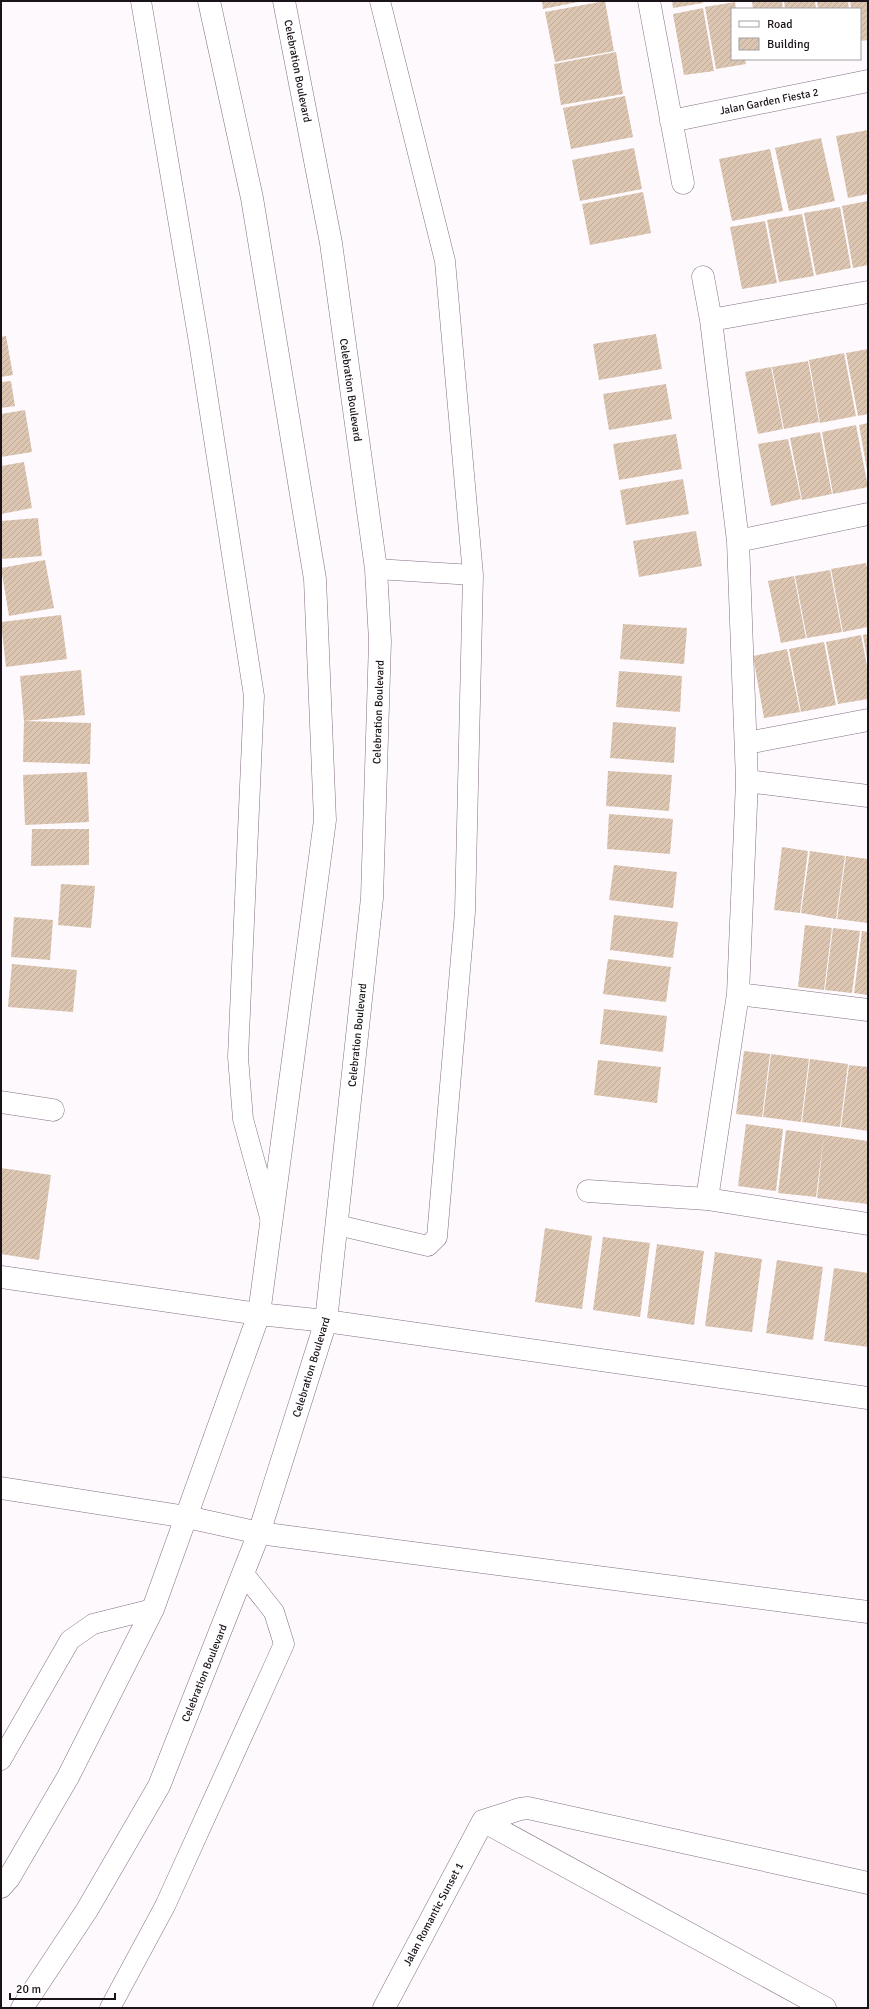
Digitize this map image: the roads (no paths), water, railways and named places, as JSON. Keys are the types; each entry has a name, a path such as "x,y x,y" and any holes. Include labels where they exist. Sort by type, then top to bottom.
{"street":[{"path":"1,1887 9,1878 68,1777 153,1610 259,1314 325,820 315,578 252,198 209,1"},
{"name":"Celebration Boulevard","path":"22,2008 87,1910 160,1786 259,1533 326,1321 372,898 380,641 376,569 331,243 284,1"},
{"path":"649,1 683,183"},
{"name":"Jalan Garden Fiesta 2","path":"671,121 868,81"},
{"path":"703,277 712,320 738,542 747,743 747,781 738,994 707,1198"},
{"path":"712,320 868,292"},
{"path":"738,542 868,514"},
{"path":"747,743 868,720"},
{"path":"747,781 868,796"},
{"path":"738,994 868,1010"},
{"path":"1,1102 53,1110"},
{"path":"588,1190 707,1198 868,1224"},
{"path":"1,1277 259,1314 326,1321 868,1398"},
{"path":"1,1488 187,1517 259,1533 868,1612"},
{"path":"483,1821 520,1809 528,1808 868,1883"},
{"path":"483,1821 825,2008"},
{"name":"Jalan Romantic Sunset 1","path":"384,2008 483,1821"}],"lane":[{"path":"141,1 199,342 254,696 238,1057 243,1119 272,1223"},
{"path":"337,1225 428,1246 438,1237 466,912 472,575 445,260 380,1"},
{"path":"376,569 472,575"},
{"path":"110,2008 165,1906 284,1644 274,1612 244,1574"},
{"path":"1,1760 70,1640 93,1624 153,1610"}]}
